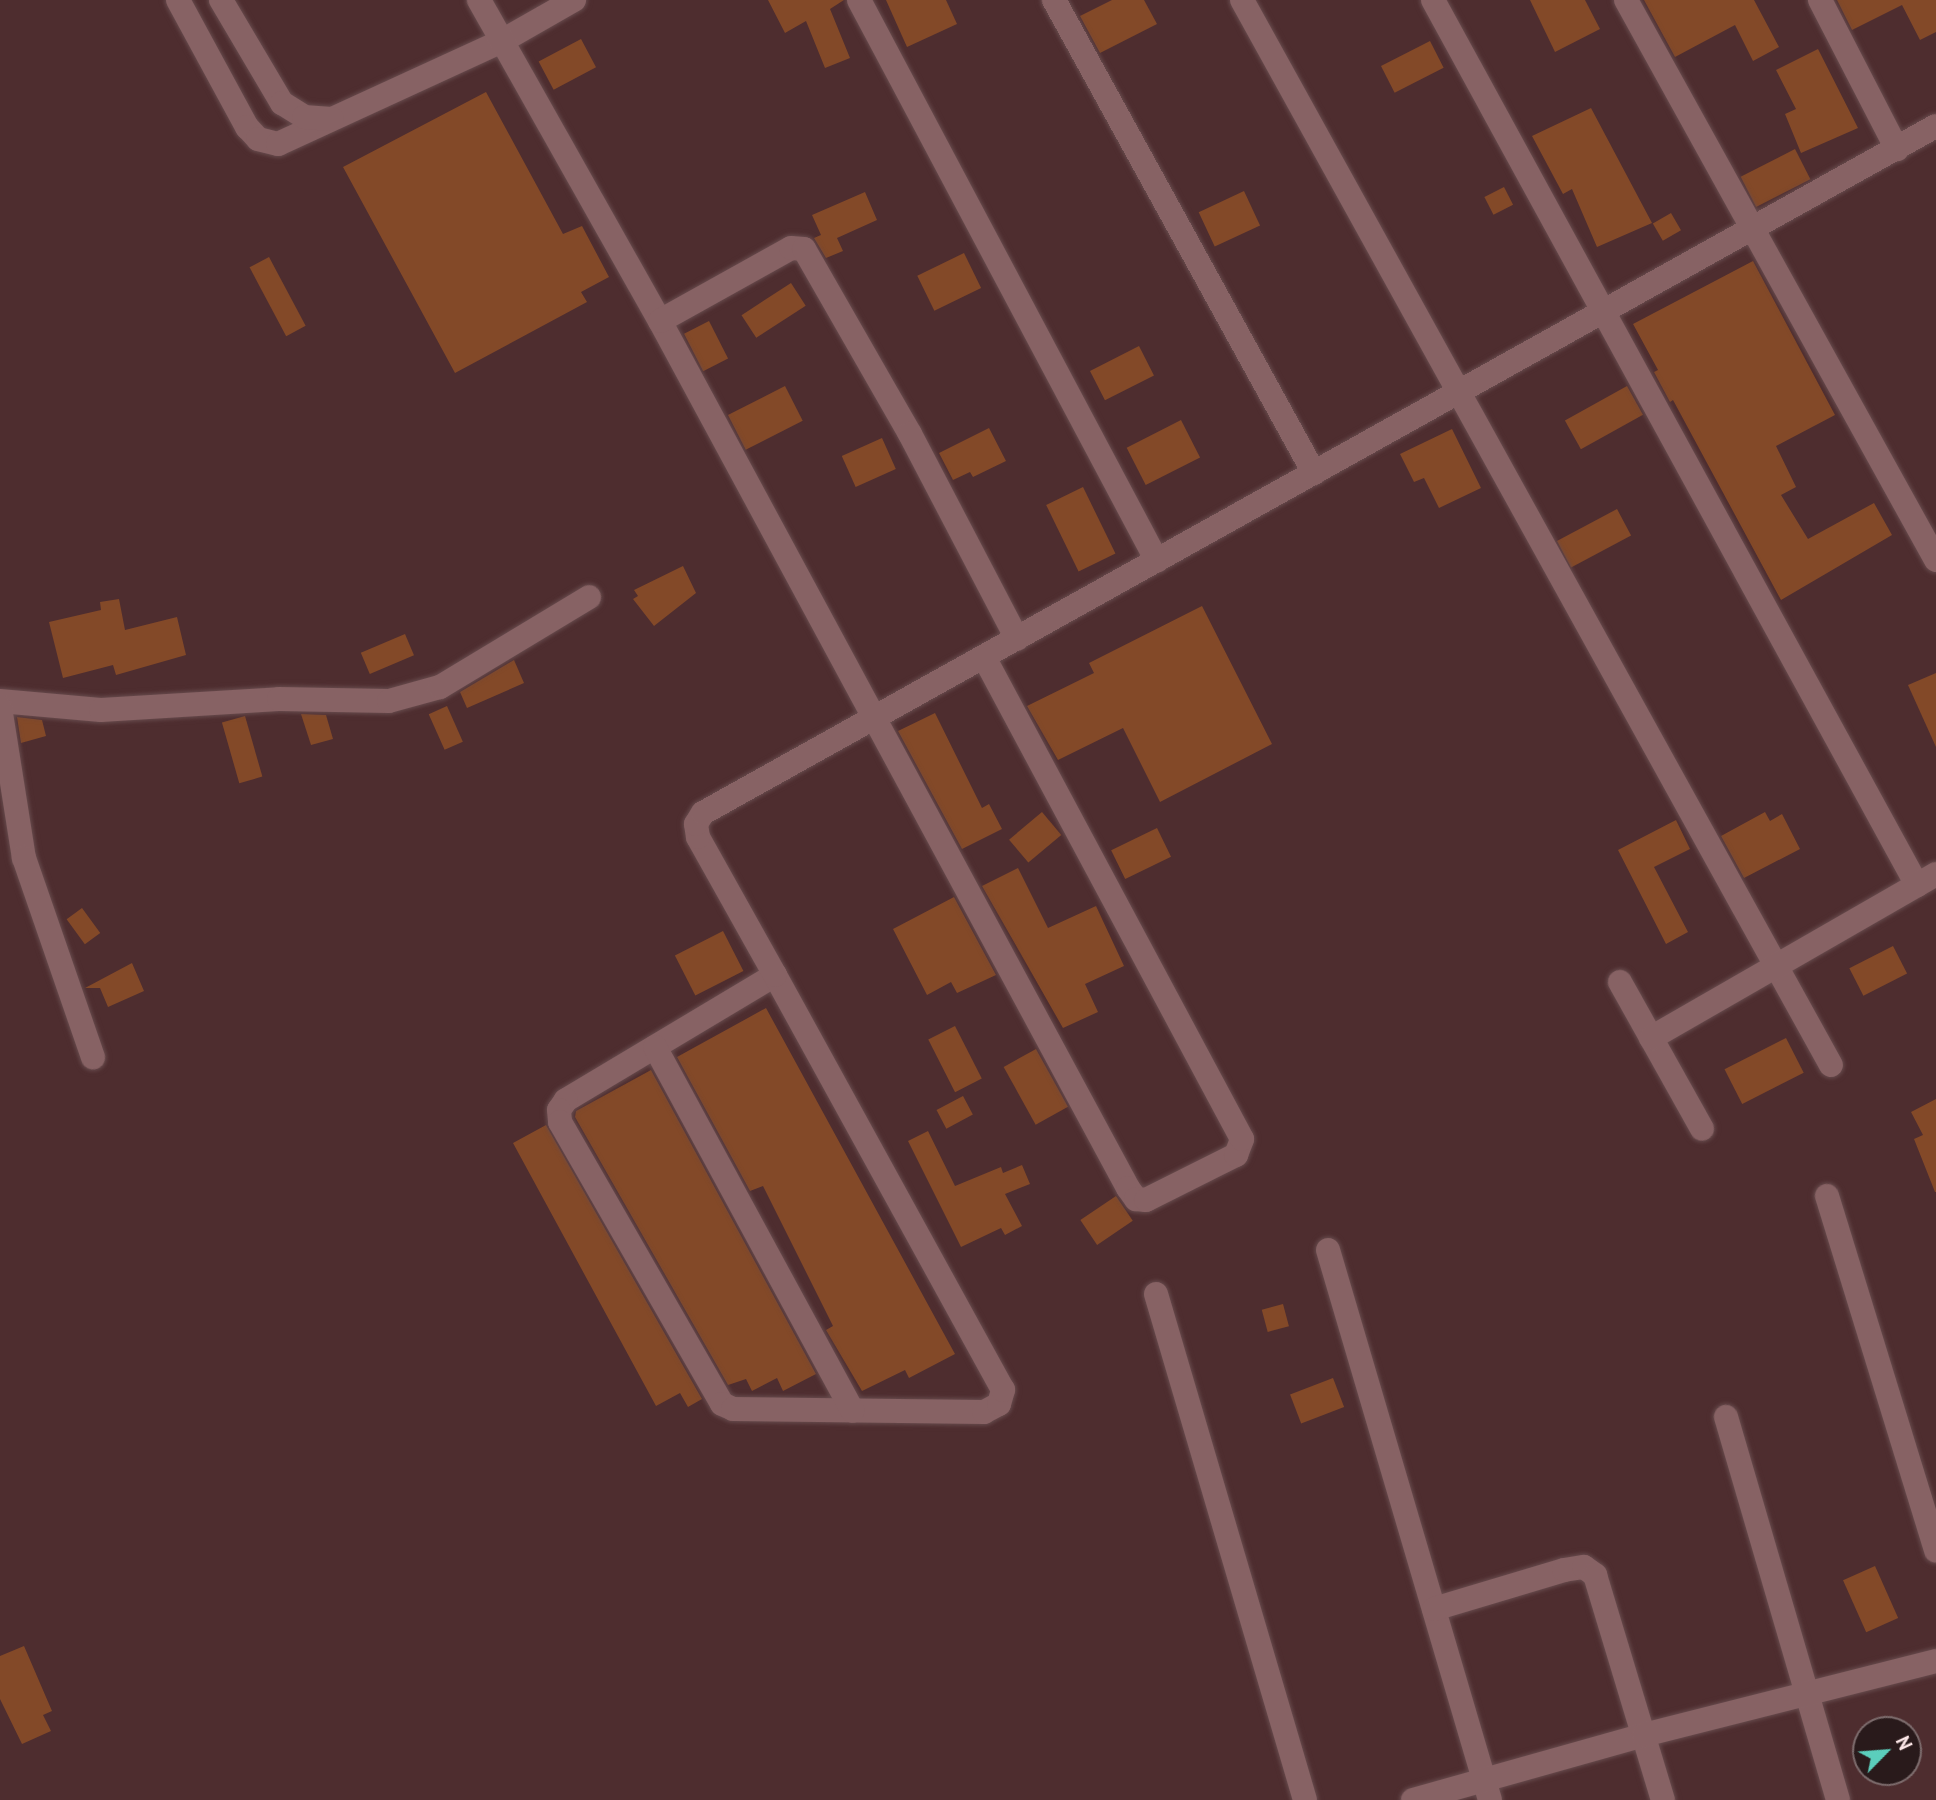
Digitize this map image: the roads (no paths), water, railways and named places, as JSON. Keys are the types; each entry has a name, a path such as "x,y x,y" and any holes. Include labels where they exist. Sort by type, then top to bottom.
{"street":[{"path":"178,0 258,139 278,144 338,119 502,41 574,0"},
{"path":"221,0 282,103 304,117 338,119"},
{"path":"479,0 660,321 1136,1199 1146,1200 1236,1155 1241,1147 1238,1127 984,657"},
{"path":"859,0 1157,561"},
{"path":"1054,0 1314,473"},
{"path":"1242,0 1831,1065"},
{"path":"1433,0 1604,312 1926,879 1775,963 1651,1038"},
{"path":"1626,0 1936,560"},
{"path":"1820,0 1896,149"},
{"path":"775,975 566,1100 559,1110 560,1122 722,1404 733,1409 984,1412 999,1404 1003,1390 775,975 698,837 696,824 703,813 1936,127"},
{"path":"660,321 791,248 804,249 910,434 1017,639"},
{"path":"0,701 101,710 279,699 389,701 440,687 589,597"},
{"path":"0,707 24,858 93,1057"},
{"path":"1620,982 1702,1129"},
{"path":"655,1047 853,1410"},
{"path":"1827,1196 1936,1551"},
{"path":"1328,1250 1487,1790"},
{"path":"1156,1294 1306,1800"},
{"path":"1726,1417 1838,1800"},
{"path":"1434,1609 1584,1567 1595,1575 1663,1800"},
{"path":"1413,1800 1487,1790 1644,1735 1936,1661"}]}
